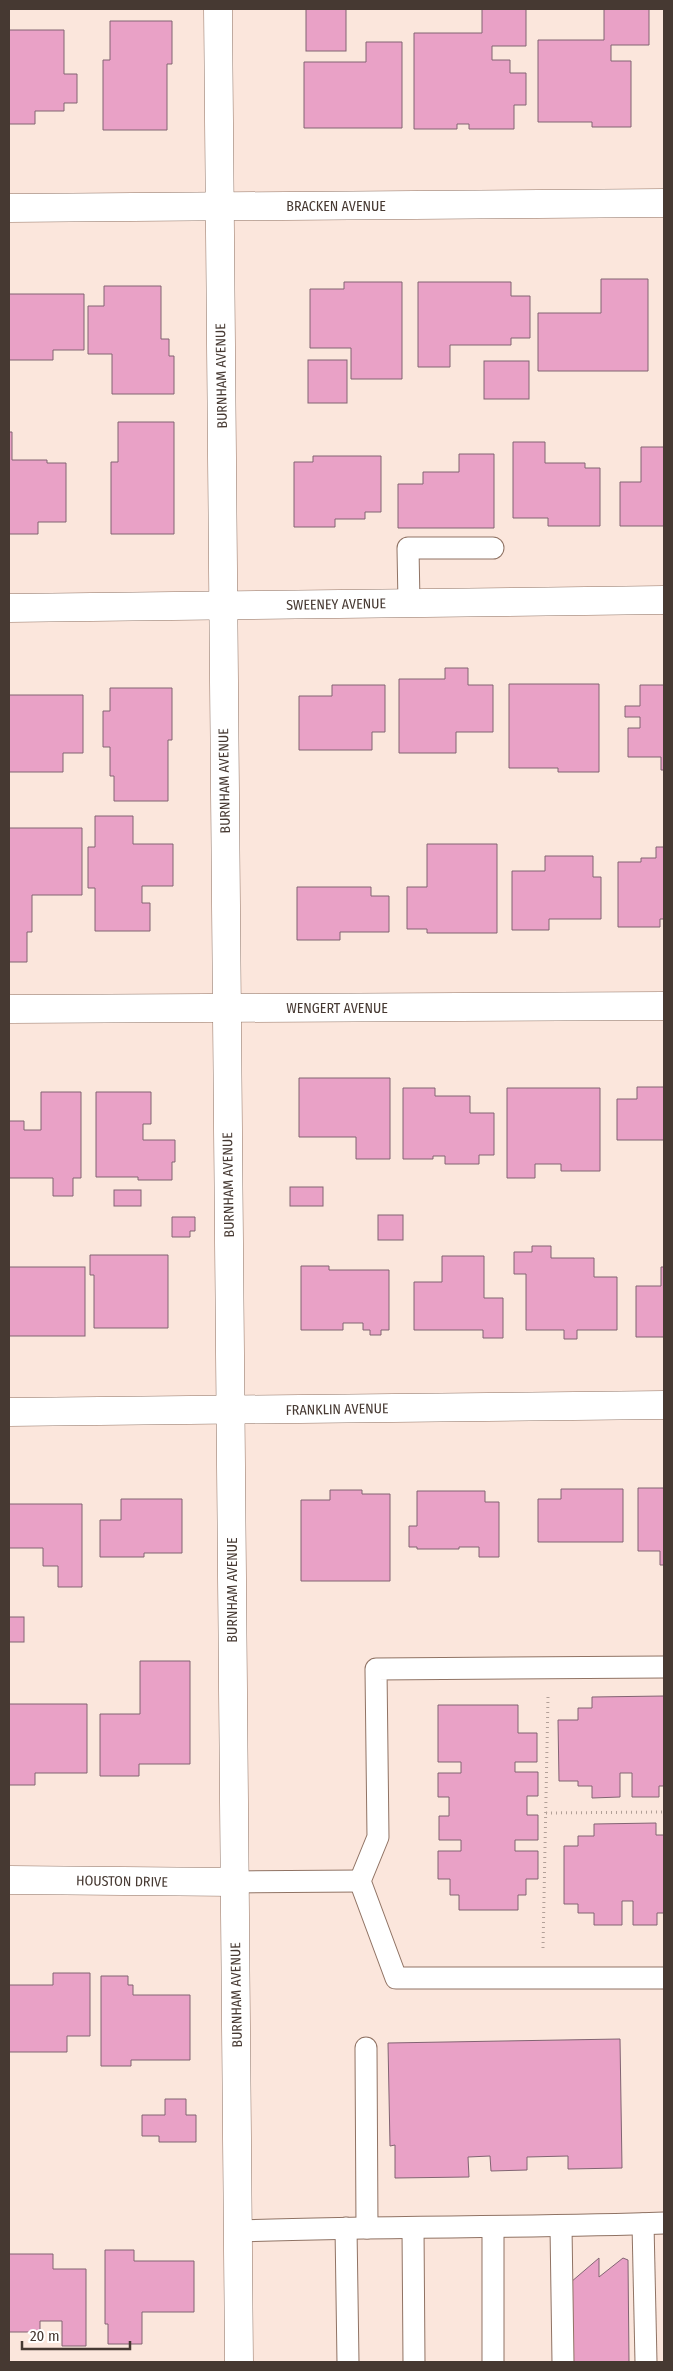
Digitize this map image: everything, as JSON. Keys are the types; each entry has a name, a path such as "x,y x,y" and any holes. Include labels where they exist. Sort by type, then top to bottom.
{"street":[{"name":"BURNHAM AVENUE","path":"218,9 239,2362"},
{"name":"BRACKEN AVENUE","path":"9,208 664,203"},
{"name":"SWEENEY AVENUE","path":"9,608 664,600"},
{"name":"WENGERT AVENUE","path":"9,1009 664,1006"},
{"name":"FRANKLIN AVENUE","path":"9,1412 664,1405"},
{"name":"HOUSTON DRIVE","path":"9,1880 235,1882"}],"lane":[{"path":"409,603 408,548 493,548"},
{"path":"664,1667 376,1669 378,1837 360,1881 396,1978 664,1978"},
{"path":"235,1882 360,1881"},
{"path":"366,2048 367,2228"},
{"path":"238,2231 664,2223"},
{"path":"643,2224 646,2362"},
{"path":"560,2226 563,2362"},
{"path":"493,2227 493,2362"},
{"path":"346,2228 348,2362"},
{"path":"413,2228 414,2362"}],"path":[{"path":"543,1979 549,1668"},
{"path":"546,1813 664,1812"}],"building":[{"path":"306,9 346,9 346,51 306,51"},
{"path":"482,9 526,9 526,46 492,46 492,60 510,60 510,73 526,73 526,105 514,105 514,129 469,129 469,124 457,124 457,129 414,129 414,33 482,33"},
{"path":"604,9 649,9 649,45 611,45 611,61 631,61 631,127 592,127 592,122 538,122 538,40 604,40"},
{"path":"110,21 172,21 172,64 167,64 167,130 103,130 103,60 110,60"},
{"path":"9,30 64,30 64,74 77,74 77,103 64,103 64,111 35,111 35,124 9,124"},
{"path":"366,42 402,42 402,128 304,128 304,62 366,62"},
{"path":"601,279 648,279 648,371 538,371 538,313 601,313"},
{"path":"344,282 402,282 402,379 351,379 351,348 310,348 310,289 344,289"},
{"path":"418,282 511,282 511,296 530,296 530,338 511,338 511,345 450,345 450,367 418,367"},
{"path":"104,286 161,286 161,339 169,339 169,356 174,356 174,394 112,394 112,354 88,354 88,306 104,306"},
{"path":"9,294 84,294 84,350 53,350 53,360 9,360"},
{"path":"308,360 347,360 347,403 308,403"},
{"path":"484,361 529,361 529,399 484,399"},
{"path":"118,422 174,422 174,534 111,534 111,462 118,462"},
{"path":"9,432 12,432 12,460 47,460 47,463 66,463 66,522 38,522 38,534 9,534"},
{"path":"513,442 545,442 545,463 585,463 585,468 600,468 600,526 548,526 548,518 513,518"},
{"path":"641,447 664,447 664,526 620,526 620,482 641,482"},
{"path":"459,454 494,454 494,528 398,528 398,484 423,484 423,472 459,472"},
{"path":"313,456 381,456 381,512 365,512 365,519 335,519 335,527 294,527 294,462 313,462"},
{"path":"445,668 468,668 468,685 493,685 493,732 456,732 456,753 399,753 399,679 445,679"},
{"path":"509,684 599,684 599,772 558,772 558,768 509,768"},
{"path":"332,685 385,685 385,732 372,732 372,750 299,750 299,696 332,696"},
{"path":"640,685 664,685 664,770 661,770 661,757 628,757 628,728 640,728 640,717 625,717 625,706 640,706"},
{"path":"110,688 172,688 172,740 168,740 168,801 114,801 114,776 110,776 110,747 103,747 103,711 110,711"},
{"path":"9,695 83,695 83,753 63,753 63,772 9,772"},
{"path":"95,816 133,816 133,844 173,844 173,886 142,886 142,903 150,903 150,931 95,931 95,888 88,888 88,847 95,847"},
{"path":"9,828 82,828 82,895 32,895 32,932 27,932 27,962 9,962"},
{"path":"427,844 497,844 497,933 427,933 427,929 407,929 407,887 427,887"},
{"path":"656,847 664,847 664,919 660,919 660,927 618,927 618,862 641,862 641,858 656,858"},
{"path":"545,856 593,856 593,877 601,877 601,919 549,919 549,930 512,930 512,871 545,871"},
{"path":"297,887 371,887 371,896 389,896 389,932 340,932 340,940 297,940"},
{"path":"299,1078 390,1078 390,1159 356,1159 356,1137 299,1137"},
{"path":"637,1087 664,1087 664,1140 617,1140 617,1099 637,1099"},
{"path":"403,1088 435,1088 435,1096 470,1096 470,1113 494,1113 494,1155 479,1155 479,1164 445,1164 445,1156 433,1156 433,1159 403,1159"},
{"path":"507,1088 600,1088 600,1171 561,1171 561,1164 535,1164 535,1178 507,1178"},
{"path":"41,1092 81,1092 81,1178 73,1178 73,1196 53,1196 53,1178 9,1178 9,1121 24,1121 24,1130 41,1130"},
{"path":"96,1092 151,1092 151,1124 143,1124 143,1140 175,1140 175,1162 172,1162 172,1180 138,1180 138,1177 96,1177"},
{"path":"290,1187 323,1187 323,1206 290,1206"},
{"path":"114,1190 141,1190 141,1206 114,1206"},
{"path":"378,1215 403,1215 403,1240 378,1240"},
{"path":"172,1217 195,1217 195,1231 190,1231 190,1237 172,1237"},
{"path":"532,1246 551,1246 551,1258 594,1258 594,1277 617,1277 617,1330 577,1330 577,1339 564,1339 564,1330 526,1330 526,1274 514,1274 514,1252 532,1252"},
{"path":"90,1255 168,1255 168,1328 94,1328 94,1275 90,1275"},
{"path":"442,1256 484,1256 484,1298 503,1298 503,1338 483,1338 483,1330 414,1330 414,1282 442,1282"},
{"path":"301,1266 329,1266 329,1270 389,1270 389,1330 381,1330 381,1335 370,1335 370,1330 363,1330 363,1323 343,1323 343,1330 301,1330"},
{"path":"9,1267 85,1267 85,1336 9,1336"},
{"path":"661,1267 664,1267 664,1337 636,1337 636,1286 661,1286"},
{"path":"638,1488 664,1488 664,1565 660,1565 660,1551 638,1551"},
{"path":"561,1489 623,1489 623,1542 538,1542 538,1499 561,1499"},
{"path":"330,1490 362,1490 362,1494 390,1494 390,1581 301,1581 301,1500 330,1500"},
{"path":"417,1491 485,1491 485,1502 499,1502 499,1557 479,1557 479,1547 417,1549 417,1547 409,1547 409,1526 417,1526"},
{"path":"121,1499 182,1499 182,1553 144,1553 144,1557 100,1557 100,1520 121,1520"},
{"path":"9,1504 82,1504 82,1587 58,1587 58,1566 43,1566 43,1548 9,1548"},
{"path":"9,1617 24,1617 24,1642 9,1642"},
{"path":"140,1661 190,1661 190,1764 139,1764 139,1776 100,1776 100,1714 140,1714"},
{"path":"664,1696 664,1786 659,1786 659,1797 632,1797 632,1773 620,1773 620,1797 592,1798 592,1786 578,1786 578,1781 559,1781 558,1720 578,1720 578,1708 592,1708 592,1697"},
{"path":"9,1704 87,1704 87,1773 35,1773 35,1785 9,1785"},
{"path":"438,1705 518,1705 518,1733 537,1733 537,1762 515,1762 515,1772 538,1772 538,1796 527,1796 527,1815 538,1815 538,1840 515,1840 515,1851 538,1851 538,1879 526,1879 526,1895 518,1895 518,1910 459,1910 459,1895 450,1895 450,1879 438,1879 438,1851 461,1851 461,1840 439,1840 439,1816 449,1816 449,1797 438,1797 438,1773 461,1773 461,1762 438,1762"},
{"path":"656,1823 656,1835 664,1835 664,1913 657,1913 657,1925 633,1925 633,1901 622,1901 622,1925 594,1925 594,1913 578,1913 578,1904 564,1904 564,1846 578,1846 578,1836 594,1836 594,1824"},
{"path":"53,1973 90,1973 90,2036 67,2036 67,2052 9,2052 9,1985 53,1985"},
{"path":"101,1976 128,1976 128,1985 133,1985 133,1995 190,1995 190,2060 131,2060 131,2066 101,2066"},
{"path":"620,2039 622,2168 568,2169 568,2156 527,2157 527,2170 491,2171 490,2156 468,2157 469,2177 395,2178 395,2145 390,2146 388,2043"},
{"path":"165,2099 186,2099 186,2115 196,2115 196,2142 159,2142 159,2136 142,2136 142,2115 165,2115"},
{"path":"105,2250 134,2250 134,2261 194,2261 194,2312 142,2312 142,2344 108,2344 108,2324 105,2324"},
{"path":"9,2254 53,2254 53,2269 86,2269 86,2346 62,2346 62,2321 40,2321 40,2332 9,2332"},
{"path":"599,2258 599,2277 623,2258 628,2260 629,2362 572,2362 571,2282"}]}
